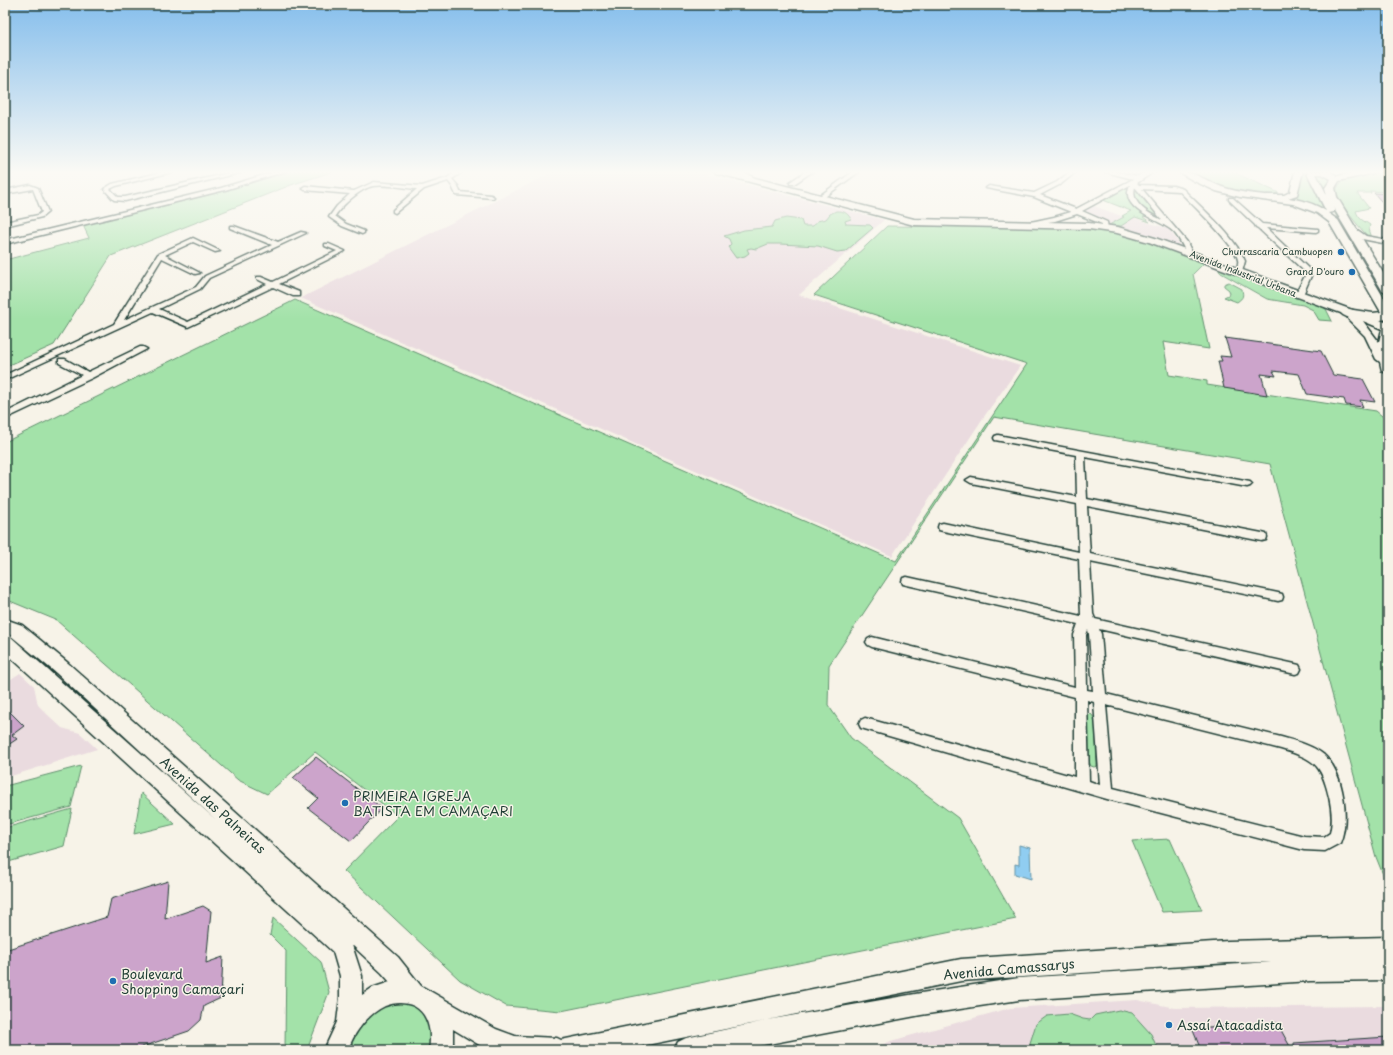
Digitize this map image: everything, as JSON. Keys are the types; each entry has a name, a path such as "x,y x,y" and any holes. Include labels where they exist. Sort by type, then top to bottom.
{"main road":[{"path":"1333,220 1388,315 1373,317 1346,313"},
{"path":"1347,220 1388,290"},
{"path":"1354,232 1388,278"}],"street":[{"path":"5,224 21,220"},
{"path":"6,240 90,220"},
{"path":"337,220 344,225 362,232"},
{"name":"Avenida Industrial Urbana","path":"907,220 914,222 1105,228 1152,240 1189,253 1388,328"},
{"path":"1022,225 1048,220"},
{"path":"1055,220 1064,226"},
{"path":"1098,220 1105,223 1105,228"},
{"path":"1157,220 1170,226"},
{"path":"1166,220 1185,243 1189,253"},
{"path":"1209,220 1235,248 1242,261 1239,272"},
{"path":"1252,220 1306,269 1308,276 1299,295"},
{"path":"1258,226 1316,230"},
{"path":"232,227 277,244"},
{"path":"1354,232 1364,238 1380,242 1388,242"},
{"path":"5,378 198,288 207,277 303,233"},
{"path":"116,327 161,254 193,240 217,251"},
{"path":"154,309 188,326 342,251 327,245"},
{"path":"160,255 197,273"},
{"path":"260,278 296,294"},
{"path":"1346,313 1363,325 1371,334 1387,369"},
{"path":"1387,369 1386,342 1388,328"},
{"path":"5,416 142,349"},
{"path":"62,361 89,376"},
{"path":"998,438 1247,484"},
{"path":"1080,454 1088,619 1095,634 1107,793"},
{"path":"971,480 1262,537"},
{"path":"943,527 1085,558 1278,597"},
{"path":"907,582 1088,619 1295,669"},
{"path":"1082,786 1080,635 1088,619"},
{"name":"Avenida das Palneiras","path":"5,625 16,630 62,668 390,965 420,997"},
{"name":"Avenida das Palneiras","path":"5,642 342,946 351,976 352,997 348,1023"},
{"path":"865,724 968,752 1107,793 1304,843 1325,844 1335,838 1340,825 1339,809 1329,772 1320,761 1306,751 1281,743 872,642"},
{"name":"Avenida Camassarys","path":"565,1050 961,970 1228,952 1388,948"},
{"name":"Avenida Camassarys","path":"686,1050 766,1032 1019,989 1310,970 1388,969"},
{"path":"336,1050 338,1042 348,1023 363,1008 380,997 397,992 420,997 489,1038 515,1048 557,1050"},
{"path":"420,997 437,1012 442,1027 441,1050"}],"shaded area":[{"path":"457,220 884,220 799,295 1020,366 983,418 892,556 301,298"},
{"path":"1096,220 1118,220 1109,225"},
{"path":"1130,220 1141,220 1169,229 1181,247 1121,226"},
{"path":"20,673 34,686 38,705 48,715 62,728 80,733 97,749 5,778 5,683"},
{"name":"Assaí Atacadista","path":"1137,1000 1175,1008 1388,1006 1388,1050 869,1050 891,1041 1010,1008"}],"green space":[{"path":"103,220 202,220 111,256 54,345 5,367 5,260 89,238 83,225"},
{"path":"778,220 801,220 803,226 813,226 817,221 847,220 845,221 846,224 870,225 873,228 846,251 837,252 818,246 768,244 756,249 747,249 749,253 745,256 736,258 728,247 731,244 729,239 724,236 744,230 772,227 775,221"},
{"path":"1118,220 1130,220 1121,226 1109,225"},
{"path":"1339,220 1342,220 1388,300 1388,308"},
{"path":"1354,220 1363,220 1370,225 1369,229 1372,238 1369,237"},
{"path":"887,226 1083,228 1118,232 1140,238 1205,262 1193,274 1209,349 1163,342 1169,375 1207,381 1207,385 1376,411 1388,421 1388,887 1376,857 1270,464 994,417 829,665 828,705 851,738 958,818 1016,919 561,1011 506,1006 460,980 344,871 398,816 315,752 267,794 238,780 56,620 5,599 5,442 295,300 896,561 1027,364 814,295"},
{"path":"1218,267 1320,305 1326,309 1332,321 1319,320 1313,310 1303,305 1267,299 1221,273"},
{"path":"1229,282 1242,289 1243,293 1241,299 1237,302 1224,297 1230,294 1229,290 1224,286 1224,284"},
{"path":"1091,714 1095,719 1097,766 1094,767 1091,766 1089,762 1088,715"},
{"path":"81,766 71,807 5,825 5,786"},
{"path":"141,793 175,824 134,834"},
{"path":"72,809 64,846 5,863 5,828"},
{"path":"1170,839 1202,910 1162,912 1132,841"},
{"path":"273,918 321,962 329,992 307,1050 285,1050 286,951 270,935"},
{"path":"382,1001 423,1004 436,1050 342,1050 345,1040"},
{"path":"1119,1010 1132,1013 1151,1034 1158,1050 1032,1050 1030,1043 1036,1024 1047,1016 1069,1014 1090,1020 1095,1015"}],"water":[{"path":"1019,845 1030,848 1031,879 1015,874 1015,864 1019,865"}],"building":[{"path":"1225,338 1321,351 1333,375 1363,379 1375,402 1360,400 1363,407 1346,405 1344,399 1307,394 1299,374 1273,371 1276,376 1261,374 1267,395 1224,388 1218,361 1222,361 1220,356 1231,357"},
{"path":"5,707 24,726 12,735 17,739 5,747"},
{"name":"PRIMEIRA IGREJA BATISTA EM CAMAÇARI","path":"316,757 382,808 351,841 308,808 318,798 293,778"},
{"name":"Boulevard Shopping Camaçari","path":"168,881 165,919 203,906 211,911 206,963 223,957 221,998 204,1006 201,1020 189,1031 133,1050 5,1050 5,950 107,917 111,899"},
{"name":"Assaí Atacadista","path":"1277,1023 1292,1050 1201,1050 1192,1028"},
{"path":"1388,1037 1388,1050 1294,1050 1294,1043"}],"place":[{"name":"Churrascaria Cambuopen","path":"1341,252"},
{"name":"Grand D'ouro","path":"1352,272"},
{"name":"PRIMEIRA IGREJA BATISTA EM CAMAÇARI","path":"345,803"},
{"name":"Boulevard Shopping Camaçari","path":"113,981"},
{"name":"Assaí Atacadista","path":"1169,1025"}]}
